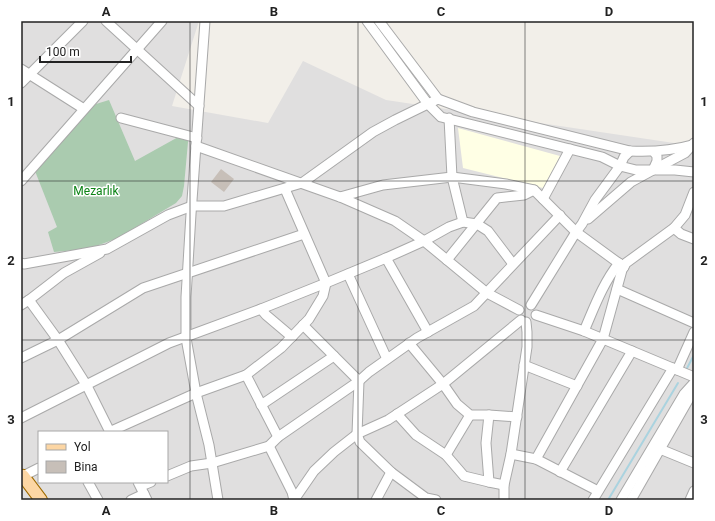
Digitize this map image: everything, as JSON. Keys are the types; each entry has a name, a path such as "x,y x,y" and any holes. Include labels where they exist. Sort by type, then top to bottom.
{"main road":[{"path":"22,476 41,500"}],"street":[{"path":"21,83 30,76 83,21"},
{"path":"106,21 199,106"},
{"path":"21,181 162,21"},
{"path":"205,21 187,274 186,338 196,393 212,463 218,500"},
{"path":"367,21 428,104 441,117 602,157 620,166 636,170 675,170 694,172"},
{"path":"380,21 438,99 473,112 630,151 654,152 674,150 693,144"},
{"path":"21,69 84,109"},
{"path":"110,431 87,386 58,340 25,303 64,273 168,215 192,206 224,206 302,183 373,132 438,99"},
{"path":"121,118 196,142 340,197 395,222 424,241 487,293 519,310"},
{"path":"449,118 452,177 462,222"},
{"path":"582,224 631,182 685,153 693,144"},
{"path":"543,199 570,149"},
{"path":"531,305 596,200 620,166 624,157 630,151"},
{"path":"653,170 657,161 657,156 654,152"},
{"path":"340,197 383,185 452,177 506,184 534,190 576,232 622,265"},
{"path":"112,431 196,393 246,375 281,348 309,319 323,296 326,283 285,189"},
{"path":"447,260 497,198 524,195 534,190"},
{"path":"584,331 601,292 613,271 674,228 685,215 694,192"},
{"path":"168,476 191,466 212,463 269,446 278,437 359,381 369,372 410,343 474,306 560,215"},
{"path":"21,418 87,386 169,343 186,338 348,274 424,241 449,227 462,222 477,224 488,231 514,264"},
{"path":"674,228 681,234 694,239"},
{"path":"21,358 58,340 143,288 304,234"},
{"path":"21,263 24,264 107,249"},
{"path":"386,258 428,332"},
{"path":"536,459 604,339 622,265"},
{"path":"348,274 387,359"},
{"path":"617,288 694,323"},
{"path":"294,500 314,471 356,434 388,420 443,384 523,321 534,320 536,315 535,309 531,305 525,305 519,310 518,315 523,321 527,332 527,347 511,454 504,485 504,500"},
{"path":"261,309 292,337"},
{"path":"536,315 584,331 694,377"},
{"path":"303,325 359,381 356,434 360,442 391,472 426,499 436,500"},
{"path":"593,500 675,369 694,332"},
{"path":"410,343 458,404 470,415 516,417"},
{"path":"560,472 632,352"},
{"path":"261,405 334,356"},
{"path":"524,365 577,386"},
{"path":"246,375 278,437"},
{"path":"631,500 656,447 684,394 694,383"},
{"path":"621,500 694,388"},
{"path":"396,414 416,435 446,455 464,476 504,485"},
{"path":"446,455 470,415"},
{"path":"489,482 486,443 490,415"},
{"path":"269,446 292,492 294,500"},
{"path":"656,447 694,463"},
{"path":"511,454 536,459 598,491"},
{"path":"22,476 38,468"},
{"path":"376,500 391,472"},
{"path":"89,483 98,500"},
{"path":"131,500 150,483"},
{"path":"690,500 694,491"}],"shaded area":[{"path":"21,21 199,21 172,106 268,123 303,61 386,100 694,146 694,500 21,500"},
{"path":"458,128 560,156 543,188 463,168"}],"green space":[{"name":"Mezarlık","path":"109,100 135,161 189,131 182,196 176,203 118,238 88,249 54,252 48,232 57,227 35,171 74,126 96,104"}],"building":[{"path":"221,169 234,179 224,192 211,182"}],"waterway":[{"path":"686,370 694,355"},
{"path":"608,500 678,383"}]}
